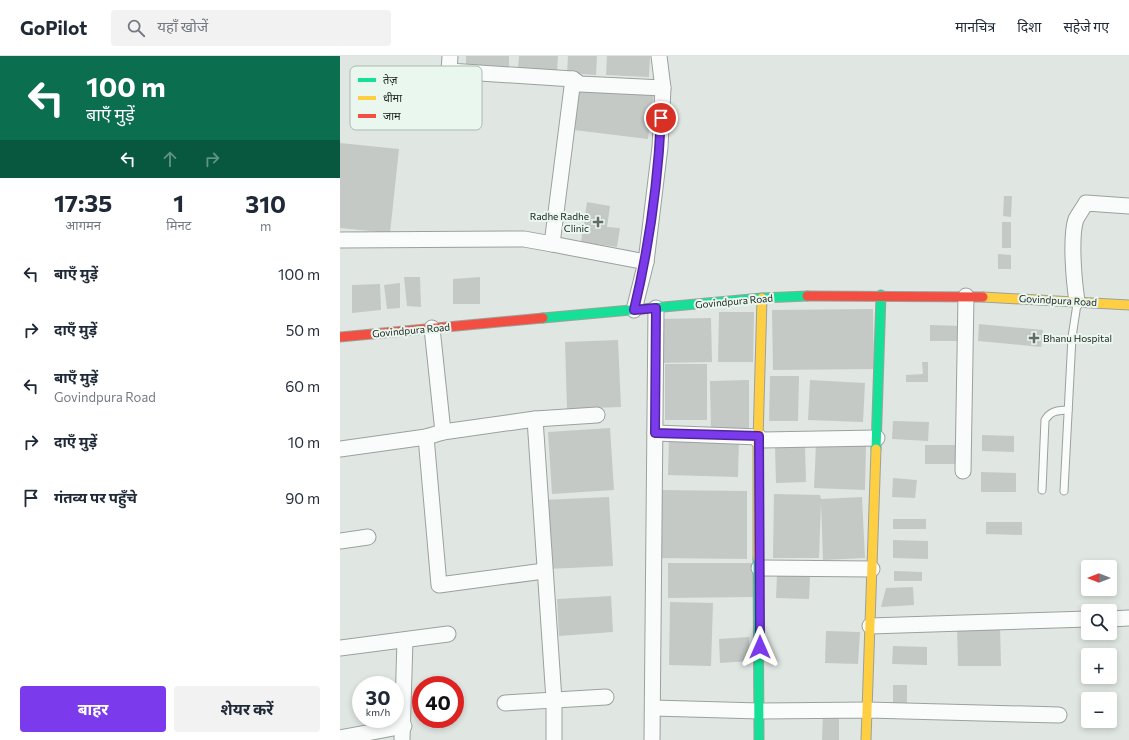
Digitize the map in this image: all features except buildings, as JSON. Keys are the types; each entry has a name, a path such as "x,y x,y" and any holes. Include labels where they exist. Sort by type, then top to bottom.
{"street":[{"path":"449,66 450,56"},
{"path":"634,310 646,262 660,147 663,88 659,56"},
{"path":"482,73 573,79 580,84 663,88"},
{"path":"552,244 573,79"},
{"path":"1077,301 1074,283 1073,251 1076,220 1086,203 1129,206"},
{"path":"340,240 524,239 646,262"},
{"path":"866,740 882,295"},
{"name":"Govindpura Road","path":"340,337 762,298 882,295 966,296 1129,305"},
{"path":"963,471 966,296"},
{"path":"759,740 759,438 762,298"},
{"path":"652,740 656,308"},
{"path":"432,328 442,432"},
{"path":"340,449 426,437 442,432 535,419 597,415"},
{"path":"535,419 544,571 554,700 554,740"},
{"path":"655,433 759,438 876,438"},
{"path":"426,437 438,585 544,571"},
{"path":"340,541 368,537"},
{"path":"759,568 872,569"},
{"path":"1117,619 1129,618"},
{"path":"870,626 1081,619"},
{"path":"340,648 448,634"},
{"path":"340,738 403,733 405,640"},
{"path":"505,702 606,697"},
{"path":"653,708 760,711 868,710 1059,715"}],"lane":[{"path":"1064,491 1072,337 1077,301"},
{"path":"1042,490 1045,420 1048,414 1053,411 1068,410"}],"traffic: fast":[{"path":"876,449 881,295"},
{"path":"543,318 762,298 807,296"},
{"path":"758,558 759,740"}],"traffic: slow":[{"path":"983,297 1129,305"},
{"path":"758,558 758,440 762,298"},
{"path":"866,740 876,449"}],"traffic: jam":[{"path":"807,296 983,297"},
{"path":"340,337 543,318"}],"place":[{"name":"Radhe Radhe Clinic","path":"598,222"},
{"name":"Bhanu Hospital","path":"1034,338"}],"route":[{"path":"661,118 660,147 646,262 634,310 656,308 655,433 759,436 760,647"}]}
